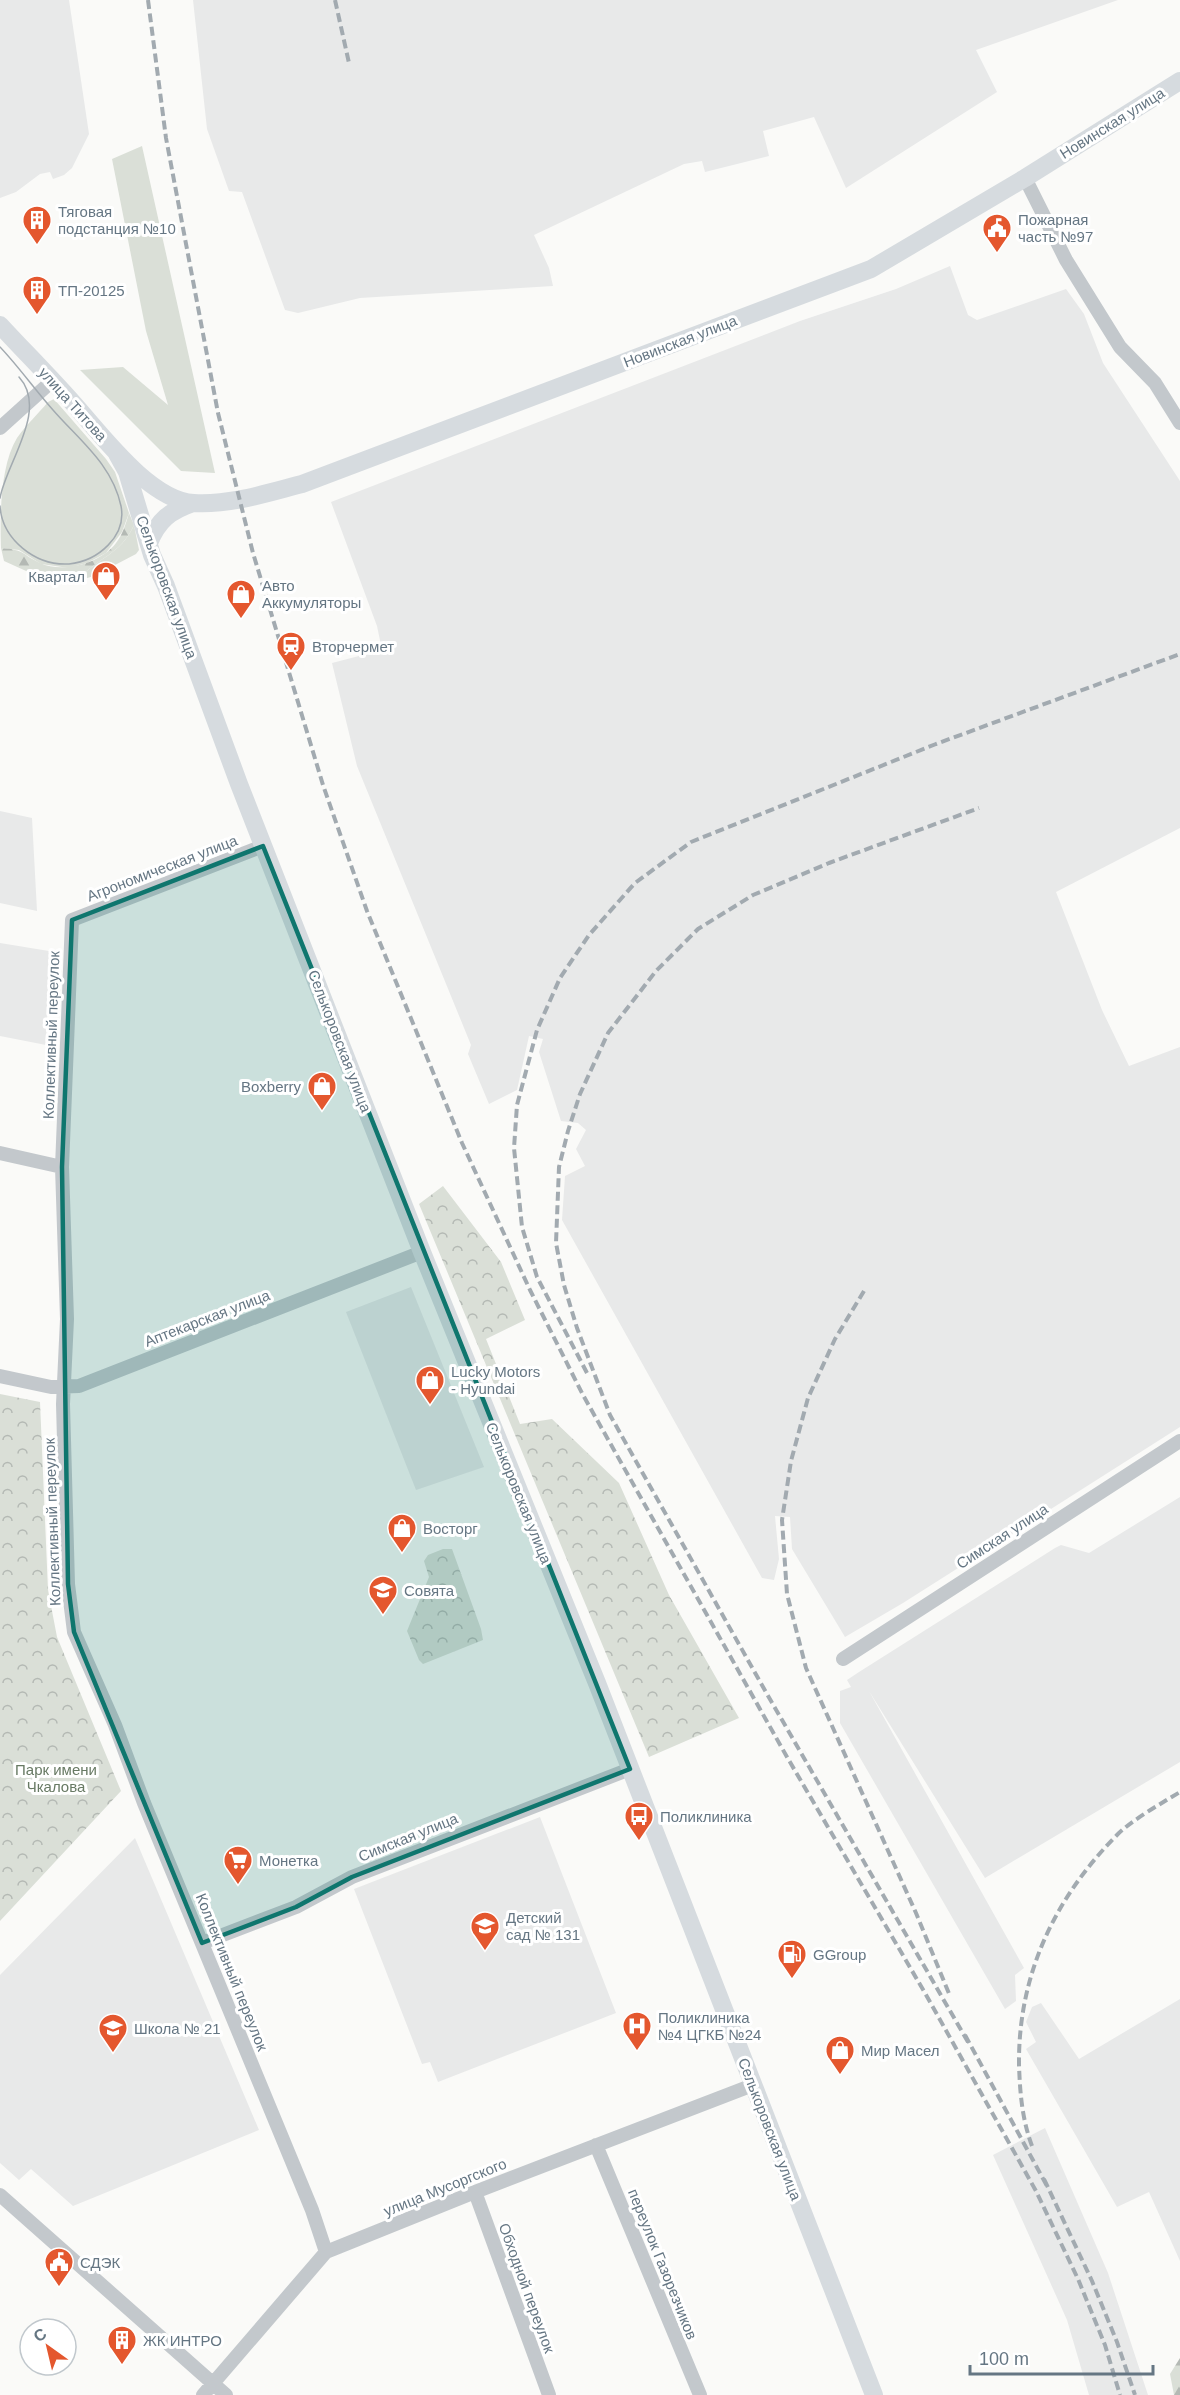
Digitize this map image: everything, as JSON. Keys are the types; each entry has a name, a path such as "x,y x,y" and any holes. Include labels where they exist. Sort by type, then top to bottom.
{"main road":[{"name":"Новинская улица","path":"148,481 173,499 193,503 240,500 303,484 871,269 1025,178 1180,81"},
{"name":"улица Титова","path":"0,325 117,454 148,481"},
{"name":"Селькоровская улица","path":"117,454 132,485 148,543 263,846 422,1252 630,1769 874,2395"},
{"path":"148,543 158,522 165,516 193,503"}],"street":[{"path":"1025,178 1066,260 1120,346 1155,382 1180,423"},
{"path":"0,428 52,381"},
{"name":"Агрономическая улица","path":"72,920 263,846"},
{"name":"Коллективный переулок","path":"72,920 62,1167 67,1319 63,1404 68,1584 74,1632 115,1725 312,2210 326,2252"},
{"path":"0,1153 62,1167"},
{"name":"Аптекарская улица","path":"0,1376 51,1387 79,1386 422,1252"},
{"name":"Симская улица","path":"843,1659 1180,1441"},
{"name":"Симская улица","path":"202,1943 296,1906 351,1877 630,1769"},
{"name":"улица Мусоргского","path":"208,2390 326,2252 753,2085"},
{"name":"переулок Газорезчиков","path":"597,2145 700,2395"},
{"name":"Обходной переулок","path":"475,2192 549,2395"},
{"path":"0,2195 208,2390 226,2395"}],"highlighted area":[{"path":"263,846 630,1769 352,1877 296,1907 202,1943 74,1632 68,1584 62,1167 72,920"}],"shaded area":[{"path":"0,0 69,0 89,134 72,168 64,175 53,179 50,172 40,174 16,192 0,198"},
{"path":"193,0 1118,0 976,50 997,92 846,188 814,117 763,131 769,156 705,172 702,161 684,164 534,235 549,268 553,286 360,298 298,313 285,310 242,192 229,191 207,129"},
{"path":"950,266 968,315 977,320 1066,289 1084,314 1103,363 1180,481 1180,828 1056,892 1102,1010 1129,1066 1180,1047 1180,1427 903,1603 845,1637 792,1549 790,1517 775,1516 779,1559 774,1580 762,1578 562,1220 565,1176 585,1166 576,1149 586,1130 578,1123 561,1121 539,1052 543,1039 529,1036 517,1090 489,1104 468,1054 471,1045 357,766 332,663 382,650 377,626 331,502 800,321 896,289"},
{"path":"0,811 32,818 37,911 0,903"},
{"path":"0,943 49,951 46,1045 0,1036"},
{"path":"411,1287 484,1467 416,1490 346,1312"},
{"path":"1180,1497 1180,1762 985,1878 869,1691 1024,1968 1015,1975 1016,2001 1005,2009 840,1723 840,1691 851,1687 847,1680 859,1672 1055,1548 1061,1545 1089,1553"},
{"name":"Детский сад № 131","path":"540,1817 616,2013 438,2082 430,2062 422,2064 354,1889"},
{"name":"Школа № 21","path":"135,1838 259,2130 73,2206 31,2169 19,2180 0,2163 0,1975"},
{"path":"1180,1999 1180,2261 1149,2192 1117,2207 1026,2049 1036,2042 1026,2022 1032,2007 1041,2003 1079,2059"},
{"path":"1045,2128 1108,2273 1148,2395 1089,2395 1067,2320 993,2155"}],"green space":[{"path":"142,146 215,473 181,471 80,370 123,367 168,405 146,331 112,159"},
{"path":"54,399 115,472 129,513 122,532 106,553 87,563 69,568 41,564 19,550 1,548 2,491 11,449 24,429 48,402"},
{"path":"129,513 134,525 129,535 115,550 77,581 35,575 4,561 1,548 19,551 49,566 81,565 101,556 116,543"},
{"path":"134,525 139,550 136,554 94,576 77,581 115,550 129,535"},
{"path":"443,1186 501,1262 525,1320 486,1339 520,1424 552,1419 619,1483 669,1595 739,1718 649,1757 419,1204"},
{"name":"Парк имени Чкалова","path":"0,1394 40,1402 48,1590 57,1637 121,1791 0,1921"},
{"path":"443,1549 452,1549 483,1640 423,1664 419,1660 407,1631 429,1577 424,1561 428,1555"},
{"path":"1180,2358 1180,2395 1174,2395 1170,2374"}],"tram line":[{"path":"0,347 102,465 117,491 122,517 115,537 100,552 80,562 56,563 44,560 22,548 7,529 0,506"},
{"path":"0,498 28,421 30,405 27,390 19,377"}],"railway":[{"path":"148,0 166,138 218,413 253,553 323,785 367,911 462,1143 530,1290 583,1395 1036,2191 1078,2279 1105,2345 1120,2395"},
{"path":"335,0 349,63"},
{"path":"587,1373 537,1277 522,1227 514,1148 517,1105 537,1030 560,978 589,935 635,883 691,842 936,744 1180,654"},
{"path":"968,2042 767,1694 610,1415 577,1328 564,1285 556,1243 559,1167 580,1094 608,1033 656,971 698,929 753,895 829,863 979,808"},
{"path":"864,1291 835,1339 808,1398 791,1461 782,1520 787,1594 806,1668 916,1913 950,1996"},
{"path":"1032,2146 1021,2096 1020,2032 1033,1970 1044,1941 1058,1913 1094,1860 1122,1830 1180,1792"},
{"path":"965,2035 1047,2186"},
{"path":"1044,2179 1092,2281 1117,2342 1135,2395"}],"place":[{"name":"Тяговая подстанция №10","path":"37,246"},
{"name":"Пожарная часть №97","path":"997,254"},
{"name":"ТП-20125","path":"37,316"},
{"name":"Квартал","path":"106,602"},
{"name":"Авто Аккумуляторы","path":"241,620"},
{"name":"Вторчермет","path":"291,672"},
{"name":"Boxberry","path":"322,1112"},
{"name":"Lucky Motors - Hyundai","path":"430,1406"},
{"name":"Восторг","path":"402,1554"},
{"name":"Совята","path":"383,1616"},
{"name":"Поликлиника","path":"639,1842"},
{"name":"Монетка","path":"238,1886"},
{"name":"Детский сад № 131","path":"485,1952"},
{"name":"GGroup","path":"792,1980"},
{"name":"Поликлиника №4 ЦГКБ №24","path":"637,2052"},
{"name":"Школа № 21","path":"113,2054"},
{"name":"Мир Масел","path":"840,2076"},
{"name":"СДЭК","path":"59,2288"},
{"name":"ЖК ИНТРО","path":"122,2366"}]}
